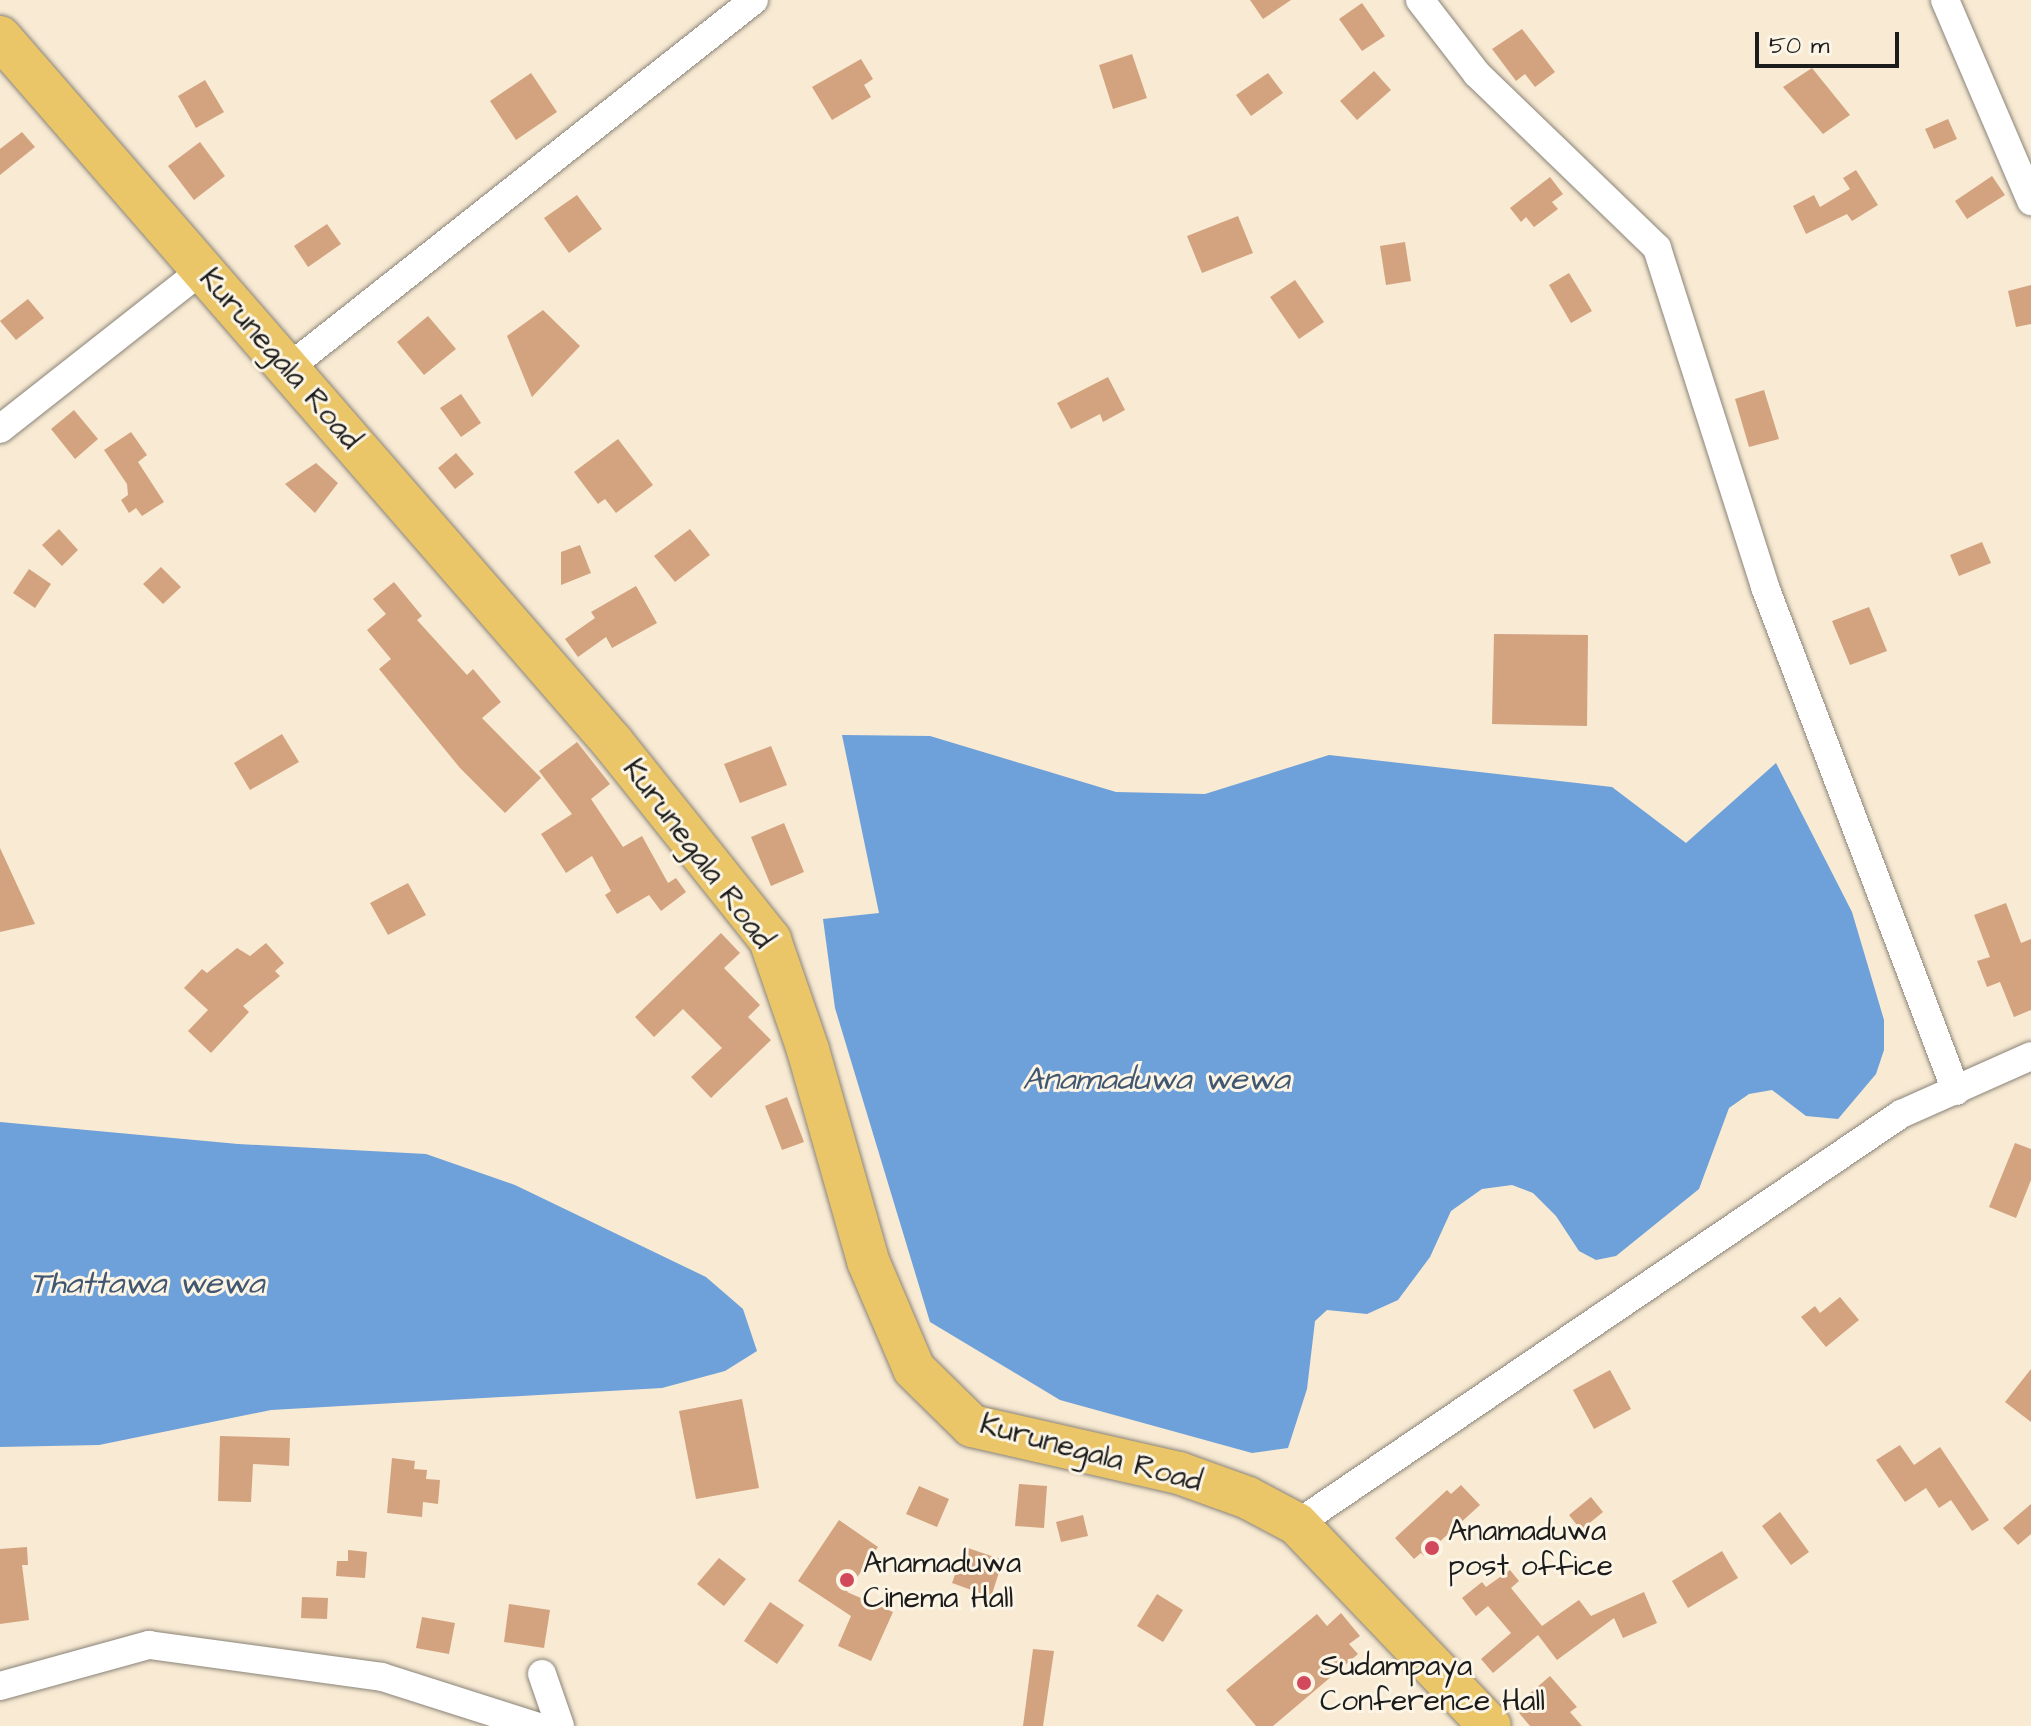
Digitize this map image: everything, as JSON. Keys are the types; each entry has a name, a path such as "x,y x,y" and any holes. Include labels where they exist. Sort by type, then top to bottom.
{"highway":[{"name":"Kurunegala Road","path":"0,37 613,743 770,940 808,1050 868,1261 914,1369 972,1426 1179,1473 1248,1498 1297,1524 1490,1726"}],"street":[{"path":"287,369 754,0"},
{"path":"1420,0 1477,74 1657,248 1765,587 1956,1091"},
{"path":"1945,0 2031,201"},
{"path":"0,429 202,270"},
{"path":"1297,1524 1901,1114 2031,1056"},
{"path":"0,1686 149,1645 382,1677 536,1726"},
{"path":"542,1674 560,1726"}],"water":[{"name":"Anamaduwa wewa","path":"842,735 930,736 1116,792 1205,794 1329,755 1612,787 1686,843 1776,763 1852,912 1884,1020 1884,1050 1876,1074 1838,1119 1806,1116 1772,1090 1749,1094 1729,1108 1699,1189 1616,1256 1596,1260 1579,1251 1556,1216 1533,1193 1512,1185 1482,1189 1451,1211 1430,1257 1398,1300 1367,1314 1327,1310 1315,1321 1307,1389 1288,1448 1252,1453 1060,1400 930,1322 835,1008 823,919 879,913"},
{"name":"Thattawa wewa","path":"0,1122 238,1144 426,1154 515,1185 706,1277 743,1309 757,1351 725,1371 662,1388 271,1410 99,1445 0,1447"}],"building":[{"path":"1250,0 1291,0 1263,19"},
{"path":"1362,3 1385,36 1362,51 1339,19"},
{"path":"1522,29 1555,72 1535,87 1525,74 1516,81 1492,49"},
{"path":"1132,54 1147,98 1113,109 1099,65"},
{"path":"861,59 873,79 864,85 871,97 832,120 812,87"},
{"path":"1812,68 1850,115 1823,134 1783,87"},
{"path":"1374,71 1391,90 1357,120 1340,101"},
{"path":"531,73 557,112 516,140 490,101"},
{"path":"1268,73 1283,93 1251,116 1236,95"},
{"path":"205,80 224,112 196,128 178,96"},
{"path":"1948,119 1957,139 1934,149 1925,129"},
{"path":"22,132 35,147 0,175 0,149"},
{"path":"200,142 225,176 194,200 168,166"},
{"path":"1856,170 1878,205 1852,221 1847,214 1806,234 1793,206 1814,195 1820,207 1850,189 1843,178"},
{"path":"1992,176 2005,195 1967,219 1955,201"},
{"path":"1550,177 1563,194 1552,202 1558,209 1534,227 1526,217 1521,222 1510,208"},
{"path":"577,195 602,229 569,253 544,218"},
{"path":"1238,216 1253,253 1202,273 1187,236"},
{"path":"327,224 341,244 308,267 294,246"},
{"path":"1405,242 1411,281 1386,285 1380,246"},
{"path":"1569,273 1592,311 1571,323 1549,285"},
{"path":"1295,280 1324,322 1299,339 1270,297"},
{"path":"2031,285 2031,324 2016,327 2008,291"},
{"path":"28,299 44,318 16,340 0,321"},
{"path":"543,310 580,346 532,397 507,336"},
{"path":"428,316 456,349 424,375 397,342"},
{"path":"1108,377 1125,410 1103,422 1100,414 1071,429 1057,403"},
{"path":"1764,390 1779,439 1749,447 1735,399"},
{"path":"461,394 481,423 461,437 440,408"},
{"path":"74,410 98,439 75,459 51,429"},
{"path":"131,432 147,455 138,462 164,502 142,516 136,508 129,513 121,500 128,495 127,484 104,450"},
{"path":"618,439 653,485 616,513 605,499 598,504 574,472"},
{"path":"456,453 474,474 455,489 438,468"},
{"path":"316,463 338,483 315,513 285,484"},
{"path":"59,529 78,550 62,566 42,545"},
{"path":"690,529 710,555 675,582 654,556"},
{"path":"1982,542 1991,563 1959,576 1950,555"},
{"path":"580,545 591,573 561,585 561,552"},
{"path":"161,567 181,587 163,604 143,584"},
{"path":"29,569 51,584 35,608 13,593"},
{"path":"394,582 422,616 417,620 467,675 473,669 501,702 482,718 541,778 505,813 460,768 379,669 391,659 367,630 386,614 373,599"},
{"path":"636,586 657,623 612,648 606,637 578,657 565,639 595,618 591,612"},
{"path":"1869,607 1887,651 1850,665 1832,621"},
{"path":"1494,634 1588,635 1587,726 1492,724"},
{"path":"282,734 299,762 250,790 234,763"},
{"path":"577,742 610,784 591,799 623,847 642,836 668,883 676,878 686,892 661,911 649,895 617,914 605,895 611,891 592,856 566,873 541,834 572,814 539,771"},
{"path":"771,746 787,785 740,803 724,764"},
{"path":"784,823 804,872 771,886 751,837"},
{"path":"0,848 35,924 0,932"},
{"path":"408,883 426,915 388,935 370,903"},
{"path":"2006,903 2021,943 2031,939 2031,1010 2014,1017 2000,982 1987,987 1977,961 1990,957 1974,915"},
{"path":"721,933 740,953 724,968 760,1005 748,1017 771,1040 711,1098 691,1077 722,1048 683,1009 654,1037 635,1017"},
{"path":"266,943 284,963 275,971 280,976 243,1006 249,1012 211,1053 188,1031 208,1010 184,988 202,969 207,973 237,948 250,956"},
{"path":"787,1097 804,1142 782,1150 765,1106"},
{"path":"2015,1143 2031,1149 2031,1180 2016,1218 1989,1207"},
{"path":"1840,1297 1859,1320 1826,1347 1801,1317 1815,1306 1820,1313"},
{"path":"2031,1369 2031,1422 2005,1402"},
{"path":"1610,1370 1631,1409 1594,1429 1573,1390"},
{"path":"742,1399 759,1488 696,1499 679,1411"},
{"path":"220,1436 290,1438 289,1466 253,1464 251,1502 218,1501"},
{"path":"1900,1445 1914,1465 1940,1447 1989,1520 1972,1531 1951,1500 1939,1508 1926,1488 1905,1502 1876,1460"},
{"path":"392,1458 415,1461 414,1469 427,1470 426,1479 440,1480 438,1504 423,1502 422,1517 387,1513"},
{"path":"1019,1484 1047,1486 1044,1528 1015,1526"},
{"path":"1461,1485 1480,1505 1424,1556 1421,1553 1414,1559 1395,1538 1447,1490 1451,1494"},
{"path":"919,1486 949,1499 937,1527 906,1514"},
{"path":"1591,1497 1603,1512 1581,1530 1569,1515"},
{"path":"2031,1504 2031,1534 2018,1545 2003,1528"},
{"path":"1780,1512 1809,1552 1791,1565 1762,1526"},
{"path":"1083,1515 1088,1536 1061,1542 1056,1522"},
{"path":"839,1520 878,1547 847,1592 893,1612 871,1661 838,1646 851,1616 798,1581"},
{"path":"27,1547 28,1565 22,1565 29,1620 0,1624 0,1549"},
{"path":"965,1547 1003,1560 991,1597 952,1583"},
{"path":"348,1550 367,1552 365,1578 336,1576 337,1561 348,1561"},
{"path":"1722,1551 1738,1578 1688,1608 1672,1581"},
{"path":"719,1558 746,1579 724,1606 697,1584"},
{"path":"1510,1570 1519,1581 1511,1588 1542,1626 1579,1600 1591,1616 1644,1592 1657,1623 1623,1638 1614,1618 1557,1660 1538,1635 1493,1673 1481,1659 1511,1633 1488,1606 1476,1616 1462,1598 1482,1582 1486,1587"},
{"path":"1157,1594 1183,1610 1163,1642 1137,1626"},
{"path":"302,1597 328,1598 327,1619 301,1618"},
{"path":"770,1602 804,1625 777,1664 744,1641"},
{"path":"509,1604 550,1610 544,1648 504,1642"},
{"path":"1341,1613 1360,1636 1349,1644 1358,1654 1273,1726 1256,1726 1226,1690 1317,1614 1327,1626"},
{"path":"422,1617 455,1623 449,1654 416,1648"},
{"path":"1033,1649 1054,1651 1043,1726 1023,1726"},
{"path":"1550,1676 1577,1707 1570,1712 1582,1726 1530,1726 1514,1707"}],"place":[{"name":"Anamaduwa post office","path":"1432,1548"},
{"name":"Anamaduwa Cinema Hall","path":"847,1580"},
{"name":"Sudampaya Conference Hall","path":"1304,1683"}]}
